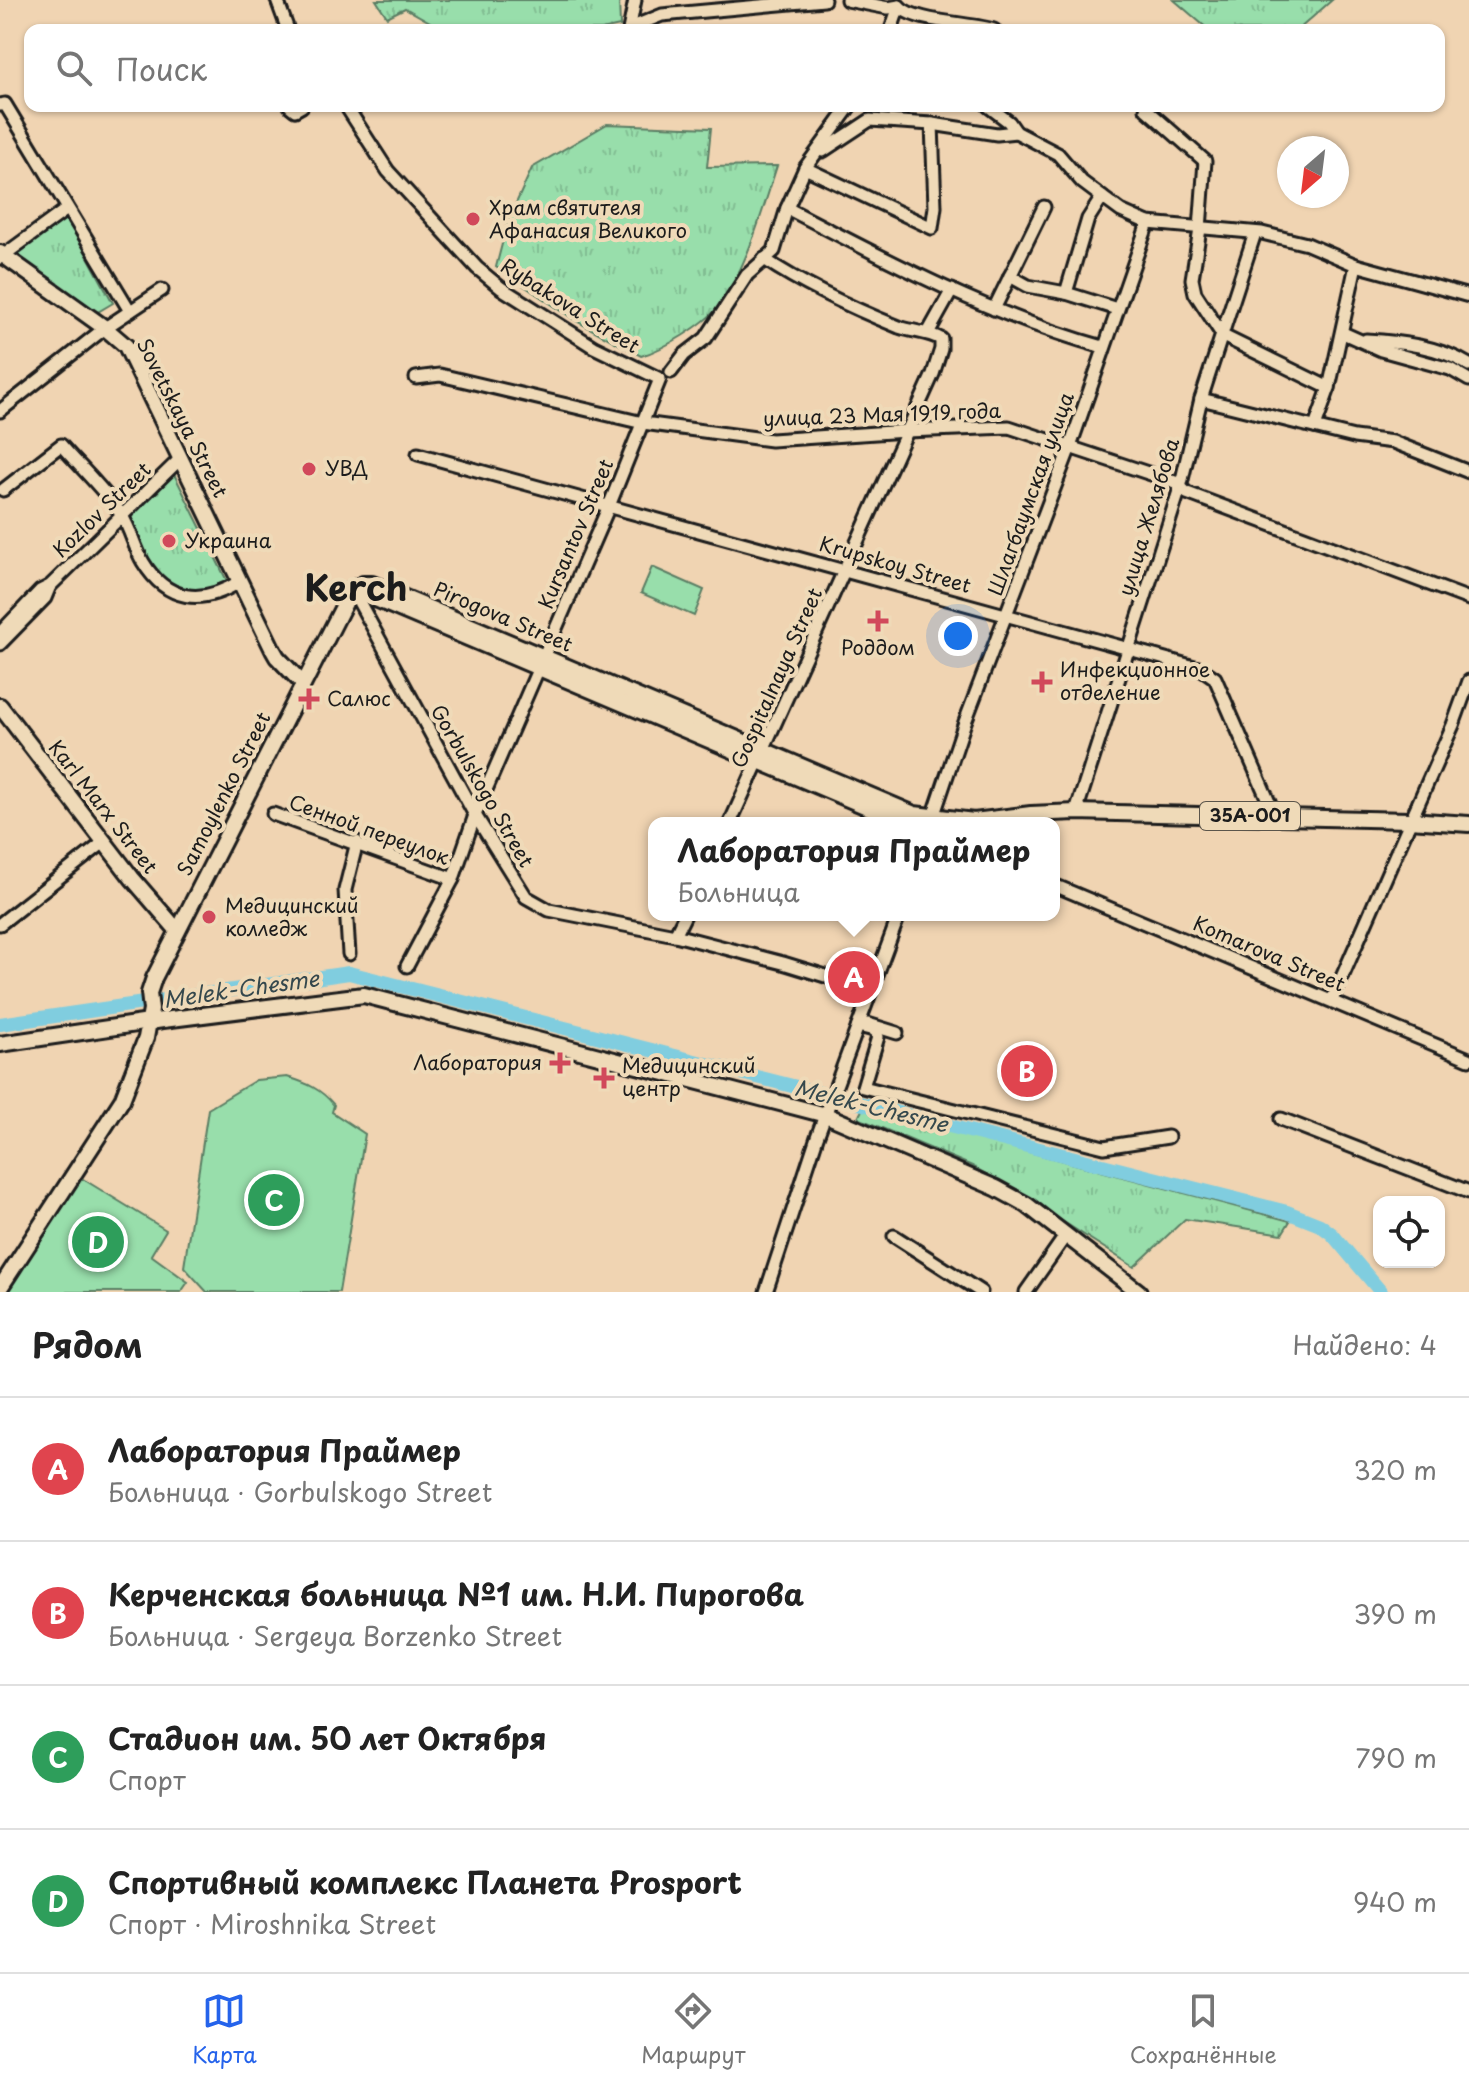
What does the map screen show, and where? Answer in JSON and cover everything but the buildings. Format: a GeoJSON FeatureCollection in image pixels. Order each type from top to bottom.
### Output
{"type":"FeatureCollection","features":[{"type":"Feature","properties":{"kind":"main road","name":"Sovetskaya Street"},"geometry":{"type":"LineString","coordinates":[[1,256],[126,346],[277,657],[303,684]]}},
{"type":"Feature","properties":{"kind":"main road","name":"Pirogova Street"},"geometry":{"type":"LineString","coordinates":[[352,589],[372,584],[892,817]]}},
{"type":"Feature","properties":{"kind":"main road","name":"Samoylenko Street"},"geometry":{"type":"LineString","coordinates":[[0,1288],[124,1095],[142,1052],[150,1016],[149,993],[177,930],[352,589]]}},
{"type":"Feature","properties":{"kind":"main road"},"geometry":{"type":"LineString","coordinates":[[277,657],[294,664],[314,664]]}},
{"type":"Feature","properties":{"kind":"main road"},"geometry":{"type":"LineString","coordinates":[[277,657],[294,701]]}},
{"type":"Feature","properties":{"kind":"main road","name":"Karl Marx Street"},"geometry":{"type":"LineString","coordinates":[[0,706],[104,842],[177,930]]}},
{"type":"Feature","properties":{"kind":"main road","name":"Pirogova Street"},"geometry":{"type":"LineString","coordinates":[[762,757],[923,817]]}},
{"type":"Feature","properties":{"kind":"main road","name":"35А-001"},"geometry":{"type":"LineString","coordinates":[[1044,817],[1276,818],[1469,826]]}},
{"type":"Feature","properties":{"kind":"main road"},"geometry":{"type":"LineString","coordinates":[[0,1044],[150,1016],[364,995],[828,1112],[1027,1205],[1139,1292]]}},
{"type":"Feature","properties":{"kind":"street"},"geometry":{"type":"LineString","coordinates":[[277,0],[286,24]]}},
{"type":"Feature","properties":{"kind":"street"},"geometry":{"type":"LineString","coordinates":[[630,24],[635,0]]}},
{"type":"Feature","properties":{"kind":"street"},"geometry":{"type":"LineString","coordinates":[[641,24],[662,15],[824,0]]}},
{"type":"Feature","properties":{"kind":"street"},"geometry":{"type":"LineString","coordinates":[[847,0],[888,8],[899,6]]}},
{"type":"Feature","properties":{"kind":"street"},"geometry":{"type":"LineString","coordinates":[[893,24],[899,6]]}},
{"type":"Feature","properties":{"kind":"street"},"geometry":{"type":"LineString","coordinates":[[899,6],[905,13],[974,24]]}},
{"type":"Feature","properties":{"kind":"street"},"geometry":{"type":"LineString","coordinates":[[0,105],[5,104],[130,311]]}},
{"type":"Feature","properties":{"kind":"street","name":"Rybakova Street"},"geometry":{"type":"LineString","coordinates":[[350,112],[388,171],[477,268],[501,288],[594,347],[666,376]]}},
{"type":"Feature","properties":{"kind":"street"},"geometry":{"type":"LineString","coordinates":[[666,376],[684,355],[706,338],[737,287],[774,251],[787,208],[805,168],[846,112]]}},
{"type":"Feature","properties":{"kind":"street"},"geometry":{"type":"LineString","coordinates":[[996,112],[1016,132],[1058,154],[1082,182],[1121,211],[1148,223],[1255,233],[1307,244],[1356,265],[1469,296]]}},
{"type":"Feature","properties":{"kind":"street"},"geometry":{"type":"LineString","coordinates":[[1149,112],[1205,161],[1200,229],[1192,279],[1195,293],[1223,336],[1329,388]]}},
{"type":"Feature","properties":{"kind":"street"},"geometry":{"type":"LineString","coordinates":[[817,154],[870,120],[932,124],[997,134],[1016,132]]}},
{"type":"Feature","properties":{"kind":"street"},"geometry":{"type":"LineString","coordinates":[[805,168],[932,228],[935,207],[932,124]]}},
{"type":"Feature","properties":{"kind":"street"},"geometry":{"type":"LineString","coordinates":[[1066,293],[1088,219],[1102,197]]}},
{"type":"Feature","properties":{"kind":"street"},"geometry":{"type":"LineString","coordinates":[[994,309],[1044,207]]}},
{"type":"Feature","properties":{"kind":"street"},"geometry":{"type":"LineString","coordinates":[[787,208],[921,278],[1040,329],[1103,347]]}},
{"type":"Feature","properties":{"kind":"street"},"geometry":{"type":"LineString","coordinates":[[1,256],[67,209]]}},
{"type":"Feature","properties":{"kind":"street","name":"Шлагбаумская улица"},"geometry":{"type":"LineString","coordinates":[[933,817],[965,722],[1070,447],[1148,223]]}},
{"type":"Feature","properties":{"kind":"street","name":"улица Желябова"},"geometry":{"type":"LineString","coordinates":[[1075,815],[1180,488],[1201,399],[1255,233]]}},
{"type":"Feature","properties":{"kind":"street"},"geometry":{"type":"LineString","coordinates":[[764,259],[808,287],[906,330],[928,333],[952,290]]}},
{"type":"Feature","properties":{"kind":"street"},"geometry":{"type":"LineString","coordinates":[[1315,427],[1343,333],[1356,265]]}},
{"type":"Feature","properties":{"kind":"street"},"geometry":{"type":"LineString","coordinates":[[1010,276],[1028,286],[1066,293],[1117,309]]}},
{"type":"Feature","properties":{"kind":"street"},"geometry":{"type":"LineString","coordinates":[[0,411],[105,328],[162,290]]}},
{"type":"Feature","properties":{"kind":"street","name":"Gospitalnaya Street"},"geometry":{"type":"LineString","coordinates":[[733,817],[933,374],[941,339],[928,333]]}},
{"type":"Feature","properties":{"kind":"street"},"geometry":{"type":"LineString","coordinates":[[1343,333],[1381,350],[1450,369],[1469,380]]}},
{"type":"Feature","properties":{"kind":"street"},"geometry":{"type":"LineString","coordinates":[[1357,339],[1435,349],[1469,365]]}},
{"type":"Feature","properties":{"kind":"street","name":"улица 23 Мая 1919 года"},"geometry":{"type":"LineString","coordinates":[[416,378],[440,375],[643,423],[771,440],[1009,427],[1175,482],[1187,493],[1469,599]]}},
{"type":"Feature","properties":{"kind":"street","name":"Kursantov Street"},"geometry":{"type":"LineString","coordinates":[[407,966],[453,879],[475,815],[666,376]]}},
{"type":"Feature","properties":{"kind":"street"},"geometry":{"type":"LineString","coordinates":[[1201,399],[1354,437],[1393,442],[1469,472]]}},
{"type":"Feature","properties":{"kind":"street"},"geometry":{"type":"LineString","coordinates":[[3,490],[61,445],[122,516],[152,575],[170,590],[188,597],[206,597],[239,582]]}},
{"type":"Feature","properties":{"kind":"street","name":"Krupskoy Street"},"geometry":{"type":"LineString","coordinates":[[418,454],[845,568],[1005,616],[1202,669],[1215,678],[1276,818]]}},
{"type":"Feature","properties":{"kind":"street","name":"Kozlov Street"},"geometry":{"type":"LineString","coordinates":[[0,633],[40,591],[50,586],[179,460]]}},
{"type":"Feature","properties":{"kind":"street","name":"Kozlov Street"},"geometry":{"type":"LineString","coordinates":[[0,644],[45,598],[50,586]]}},
{"type":"Feature","properties":{"kind":"street","name":"Gorbulskogo Street"},"geometry":{"type":"LineString","coordinates":[[352,589],[475,815],[526,897],[549,910],[675,935],[871,990]]}},
{"type":"Feature","properties":{"kind":"street"},"geometry":{"type":"LineString","coordinates":[[1332,1000],[1453,725],[1469,681]]}},
{"type":"Feature","properties":{"kind":"street","name":"Сенной переулок"},"geometry":{"type":"LineString","coordinates":[[273,814],[453,879]]}},
{"type":"Feature","properties":{"kind":"street"},"geometry":{"type":"LineString","coordinates":[[0,924],[104,842]]}},
{"type":"Feature","properties":{"kind":"street"},"geometry":{"type":"LineString","coordinates":[[349,954],[345,890],[357,842]]}},
{"type":"Feature","properties":{"kind":"street","name":"Komarova Street"},"geometry":{"type":"LineString","coordinates":[[1060,887],[1469,1059]]}},
{"type":"Feature","properties":{"kind":"street"},"geometry":{"type":"LineString","coordinates":[[675,935],[682,921]]}},
{"type":"Feature","properties":{"kind":"street"},"geometry":{"type":"LineString","coordinates":[[766,1292],[897,921]]}},
{"type":"Feature","properties":{"kind":"street"},"geometry":{"type":"LineString","coordinates":[[859,1024],[897,1033]]}},
{"type":"Feature","properties":{"kind":"street"},"geometry":{"type":"LineString","coordinates":[[875,1028],[878,1037],[863,1087],[1104,1147],[1120,1147],[1168,1137]]}},
{"type":"Feature","properties":{"kind":"street"},"geometry":{"type":"LineString","coordinates":[[1281,1119],[1469,1192]]}},
{"type":"Feature","properties":{"kind":"street"},"geometry":{"type":"LineString","coordinates":[[1026,1292],[1066,1235]]}},
{"type":"Feature","properties":{"kind":"street"},"geometry":{"type":"LineString","coordinates":[[894,1236],[981,1292]]}},
{"type":"Feature","properties":{"kind":"green space"},"geometry":{"type":"Polygon","coordinates":[[[376,0],[619,0],[620,24],[433,24],[405,8],[387,17],[376,0]]]}},
{"type":"Feature","properties":{"kind":"green space"},"geometry":{"type":"Polygon","coordinates":[[[1174,0],[1332,0],[1305,24],[1202,24],[1174,0]]]}},
{"type":"Feature","properties":{"kind":"green space"},"geometry":{"type":"Polygon","coordinates":[[[607,124],[711,128],[707,167],[777,166],[745,258],[718,307],[682,336],[641,356],[578,322],[496,267],[508,221],[532,168],[607,124]]]}},
{"type":"Feature","properties":{"kind":"green space"},"geometry":{"type":"Polygon","coordinates":[[[67,218],[113,303],[96,313],[14,254],[67,218]]]}},
{"type":"Feature","properties":{"kind":"green space"},"geometry":{"type":"Polygon","coordinates":[[[173,472],[227,581],[209,590],[182,589],[157,573],[128,515],[173,472]]]}},
{"type":"Feature","properties":{"kind":"green space"},"geometry":{"type":"Polygon","coordinates":[[[652,567],[704,590],[694,616],[641,593],[652,567]]]}},
{"type":"Feature","properties":{"kind":"green space"},"geometry":{"type":"Polygon","coordinates":[[[287,1077],[319,1091],[334,1105],[332,1112],[365,1134],[339,1292],[207,1292],[184,1267],[208,1109],[256,1080],[287,1077]]]}},
{"type":"Feature","properties":{"kind":"green space"},"geometry":{"type":"Polygon","coordinates":[[[863,1108],[1290,1221],[1282,1234],[1185,1219],[1134,1267],[972,1166],[858,1118],[863,1108]]]}},
{"type":"Feature","properties":{"kind":"green space"},"geometry":{"type":"Polygon","coordinates":[[[78,1176],[166,1230],[151,1255],[188,1282],[181,1292],[8,1290],[78,1176]]]}},
{"type":"Feature","properties":{"kind":"waterway","name":"Melek-Chesme"},"geometry":{"type":"LineString","coordinates":[[0,1024],[349,973],[1287,1212],[1320,1225],[1332,1234],[1381,1292]]}},
{"type":"Feature","properties":{"kind":"place","name":"Храм святителя Афанасия Великого"},"geometry":{"type":"Point","coordinates":[473,219]}},
{"type":"Feature","properties":{"kind":"place","name":"УВД"},"geometry":{"type":"Point","coordinates":[309,469]}},
{"type":"Feature","properties":{"kind":"place","name":"Украина"},"geometry":{"type":"Point","coordinates":[169,541]}},
{"type":"Feature","properties":{"kind":"place","name":"Роддом"},"geometry":{"type":"Point","coordinates":[878,621]}},
{"type":"Feature","properties":{"kind":"place","name":"Инфекционное отделение"},"geometry":{"type":"Point","coordinates":[1042,682]}},
{"type":"Feature","properties":{"kind":"place","name":"Салюс"},"geometry":{"type":"Point","coordinates":[309,699]}},
{"type":"Feature","properties":{"kind":"place","name":"Медицинский колледж"},"geometry":{"type":"Point","coordinates":[209,917]}},
{"type":"Feature","properties":{"kind":"place","name":"Лаборатория Праймер"},"geometry":{"type":"Point","coordinates":[854,977]}},
{"type":"Feature","properties":{"kind":"place","name":"Лаборатория"},"geometry":{"type":"Point","coordinates":[560,1063]}},
{"type":"Feature","properties":{"kind":"place","name":"Керченская больница №1 им. Н.И. Пирогова"},"geometry":{"type":"Point","coordinates":[1027,1071]}},
{"type":"Feature","properties":{"kind":"place","name":"Медицинский центр"},"geometry":{"type":"Point","coordinates":[604,1078]}},
{"type":"Feature","properties":{"kind":"place","name":"Стадион им. 50 лет Октября"},"geometry":{"type":"Point","coordinates":[274,1200]}},
{"type":"Feature","properties":{"kind":"place","name":"Спортивный комплекс Планета Prosport"},"geometry":{"type":"Point","coordinates":[98,1242]}},
{"type":"Feature","properties":{"kind":"district","name":"Kerch"},"geometry":{"type":"Point","coordinates":[356,588]}}]}
